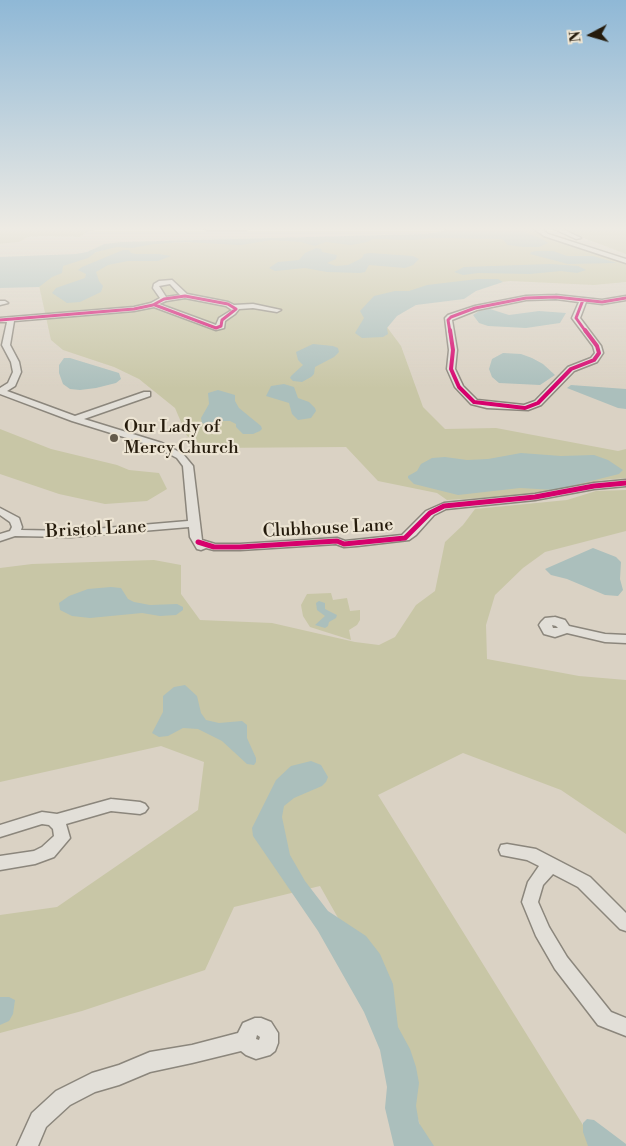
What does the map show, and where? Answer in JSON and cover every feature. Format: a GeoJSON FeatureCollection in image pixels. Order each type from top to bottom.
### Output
{"type":"FeatureCollection","features":[{"type":"Feature","properties":{"kind":"street"},"geometry":{"type":"LineString","coordinates":[[164,299],[156,285],[165,282],[172,282],[185,296]]}},
{"type":"Feature","properties":{"kind":"street"},"geometry":{"type":"LineString","coordinates":[[0,320],[120,310],[155,305],[164,299],[185,296],[235,307],[249,305],[278,310]]}},
{"type":"Feature","properties":{"kind":"street"},"geometry":{"type":"LineString","coordinates":[[583,300],[576,318],[597,346],[599,350],[597,357],[592,362],[571,369],[540,402],[526,408],[506,408],[474,402],[459,387],[451,369],[453,350],[448,320],[459,313],[526,298],[550,297],[608,301],[626,298]]}},
{"type":"Feature","properties":{"kind":"street"},"geometry":{"type":"LineString","coordinates":[[155,305],[216,328],[222,325],[222,320],[235,311],[235,307]]}},
{"type":"Feature","properties":{"kind":"street"},"geometry":{"type":"LineString","coordinates":[[0,391],[12,384],[17,372],[15,362],[6,345],[11,319]]}},
{"type":"Feature","properties":{"kind":"street","name":"Clubhouse Lane"},"geometry":{"type":"LineString","coordinates":[[0,391],[75,419],[159,445],[180,456],[188,466],[190,474],[194,538],[206,552],[220,554],[338,548],[344,544],[405,538],[418,528],[430,513],[449,505],[535,497],[594,486],[626,483]]}},
{"type":"Feature","properties":{"kind":"street"},"geometry":{"type":"LineString","coordinates":[[75,419],[147,394]]}},
{"type":"Feature","properties":{"kind":"street"},"geometry":{"type":"LineString","coordinates":[[0,511],[15,520],[16,527],[14,532]]}},
{"type":"Feature","properties":{"kind":"street","name":"Bristol Lane"},"geometry":{"type":"LineString","coordinates":[[0,538],[14,532],[71,534],[193,524]]}},
{"type":"Feature","properties":{"kind":"street"},"geometry":{"type":"LineString","coordinates":[[564,629],[605,638],[626,639]]}},
{"type":"Feature","properties":{"kind":"street"},"geometry":{"type":"LineString","coordinates":[[0,831],[42,818],[55,821],[110,805],[140,808]]}},
{"type":"Feature","properties":{"kind":"street"},"geometry":{"type":"LineString","coordinates":[[0,863],[35,857],[48,852],[62,838],[60,827],[55,821]]}},
{"type":"Feature","properties":{"kind":"street"},"geometry":{"type":"LineString","coordinates":[[507,850],[523,852],[584,882],[626,924]]}},
{"type":"Feature","properties":{"kind":"street"},"geometry":{"type":"LineString","coordinates":[[547,863],[546,870],[536,882],[530,902],[542,931],[561,963],[605,1019],[626,1027]]}},
{"type":"Feature","properties":{"kind":"street"},"geometry":{"type":"LineString","coordinates":[[28,1146],[39,1120],[63,1098],[92,1083],[150,1062],[192,1054],[246,1040]]}},
{"type":"Feature","properties":{"kind":"shaded area"},"geometry":{"type":"Polygon","coordinates":[[[0,281],[46,281],[39,287],[0,288],[0,281]]]}},
{"type":"Feature","properties":{"kind":"shaded area"},"geometry":{"type":"Polygon","coordinates":[[[38,281],[506,281],[422,291],[384,323],[401,346],[423,407],[445,429],[496,428],[618,451],[626,449],[626,478],[602,480],[528,495],[447,500],[437,493],[378,481],[346,447],[207,448],[187,436],[175,408],[139,379],[114,367],[63,350],[51,340],[38,281]]]}},
{"type":"Feature","properties":{"kind":"shaded area"},"geometry":{"type":"Polygon","coordinates":[[[75,281],[99,281],[103,286],[101,292],[80,302],[67,303],[52,293],[56,288],[75,281]]]}},
{"type":"Feature","properties":{"kind":"shaded area"},"geometry":{"type":"Polygon","coordinates":[[[457,281],[503,282],[476,291],[464,299],[416,305],[397,316],[387,328],[388,334],[383,337],[362,338],[355,333],[364,318],[360,311],[374,296],[395,291],[409,291],[427,285],[457,281]]]}},
{"type":"Feature","properties":{"kind":"shaded area"},"geometry":{"type":"Polygon","coordinates":[[[520,281],[626,281],[594,285],[520,281]]]}},
{"type":"Feature","properties":{"kind":"shaded area"},"geometry":{"type":"Polygon","coordinates":[[[490,309],[509,315],[539,311],[566,313],[560,323],[526,328],[488,326],[479,323],[473,315],[479,311],[490,309]]]}},
{"type":"Feature","properties":{"kind":"shaded area"},"geometry":{"type":"Polygon","coordinates":[[[313,344],[333,346],[338,348],[339,352],[334,357],[315,367],[314,374],[311,377],[302,382],[293,381],[290,378],[291,376],[303,365],[298,360],[296,352],[313,344]]]}},
{"type":"Feature","properties":{"kind":"shaded area"},"geometry":{"type":"Polygon","coordinates":[[[503,353],[521,354],[532,358],[543,364],[555,375],[540,385],[499,383],[492,377],[489,369],[492,359],[503,353]]]}},
{"type":"Feature","properties":{"kind":"shaded area"},"geometry":{"type":"Polygon","coordinates":[[[64,358],[70,358],[119,373],[121,379],[116,383],[96,388],[70,389],[63,384],[59,373],[59,365],[64,358]]]}},
{"type":"Feature","properties":{"kind":"shaded area"},"geometry":{"type":"Polygon","coordinates":[[[284,384],[294,387],[298,398],[309,402],[315,408],[316,411],[311,418],[298,420],[292,414],[289,403],[266,396],[271,386],[284,384]]]}},
{"type":"Feature","properties":{"kind":"shaded area"},"geometry":{"type":"Polygon","coordinates":[[[571,385],[626,389],[626,409],[618,408],[567,388],[571,385]]]}},
{"type":"Feature","properties":{"kind":"shaded area"},"geometry":{"type":"Polygon","coordinates":[[[218,390],[235,395],[235,401],[239,408],[261,426],[262,429],[253,434],[243,434],[236,427],[236,424],[230,421],[219,421],[207,425],[202,423],[201,418],[209,404],[208,393],[218,390]]]}},
{"type":"Feature","properties":{"kind":"shaded area"},"geometry":{"type":"Polygon","coordinates":[[[0,429],[51,449],[117,465],[129,470],[159,473],[167,489],[147,501],[105,504],[59,494],[0,474],[0,429]]]}},
{"type":"Feature","properties":{"kind":"shaded area"},"geometry":{"type":"Polygon","coordinates":[[[521,453],[561,456],[594,455],[608,460],[623,470],[619,474],[555,490],[520,488],[458,495],[414,484],[408,478],[408,476],[417,471],[421,464],[432,458],[488,459],[521,453]]]}},
{"type":"Feature","properties":{"kind":"shaded area"},"geometry":{"type":"Polygon","coordinates":[[[626,490],[626,531],[545,552],[523,568],[495,595],[486,625],[487,659],[579,676],[626,680],[626,834],[561,790],[463,753],[378,795],[596,1146],[426,1146],[381,994],[320,886],[234,907],[205,970],[82,1011],[0,1033],[0,915],[57,907],[198,810],[204,762],[161,746],[0,782],[0,568],[32,564],[154,560],[181,565],[181,594],[200,620],[272,623],[355,642],[379,645],[395,637],[416,605],[435,591],[445,542],[463,525],[475,509],[567,500],[596,491],[626,490]]]}},
{"type":"Feature","properties":{"kind":"shaded area"},"geometry":{"type":"Polygon","coordinates":[[[593,548],[616,557],[621,562],[620,579],[623,590],[618,596],[605,595],[567,579],[551,575],[545,569],[593,548]]]}},
{"type":"Feature","properties":{"kind":"shaded area"},"geometry":{"type":"Polygon","coordinates":[[[121,588],[128,599],[134,602],[150,605],[177,604],[183,607],[183,610],[176,615],[160,616],[142,613],[90,618],[72,616],[60,610],[59,603],[69,596],[88,589],[121,588]]]}},
{"type":"Feature","properties":{"kind":"shaded area"},"geometry":{"type":"Polygon","coordinates":[[[331,593],[333,600],[347,598],[350,611],[360,610],[360,620],[357,625],[349,630],[351,640],[310,627],[303,616],[301,605],[307,594],[331,593]]]}},
{"type":"Feature","properties":{"kind":"shaded area"},"geometry":{"type":"Polygon","coordinates":[[[319,601],[325,603],[325,609],[337,615],[325,628],[315,625],[325,616],[317,610],[316,603],[319,601]]]}},
{"type":"Feature","properties":{"kind":"shaded area"},"geometry":{"type":"Polygon","coordinates":[[[185,685],[197,696],[201,713],[206,720],[219,723],[242,721],[247,725],[247,738],[256,758],[254,765],[247,764],[222,741],[198,729],[183,728],[168,736],[159,737],[152,733],[163,712],[163,696],[174,687],[185,685]]]}},
{"type":"Feature","properties":{"kind":"shaded area"},"geometry":{"type":"Polygon","coordinates":[[[311,761],[321,765],[328,777],[322,786],[294,798],[284,806],[282,817],[290,855],[305,881],[328,911],[366,936],[380,954],[393,984],[398,1027],[410,1049],[416,1067],[419,1083],[416,1106],[419,1123],[434,1146],[394,1146],[385,1108],[387,1087],[380,1050],[364,1012],[318,931],[253,836],[252,828],[276,780],[291,766],[311,761]]]}},
{"type":"Feature","properties":{"kind":"shaded area"},"geometry":{"type":"Polygon","coordinates":[[[0,997],[9,997],[15,1000],[13,1014],[9,1021],[0,1025],[0,997]]]}},
{"type":"Feature","properties":{"kind":"shaded area"},"geometry":{"type":"Polygon","coordinates":[[[587,1119],[594,1120],[626,1144],[626,1146],[588,1146],[583,1132],[583,1123],[587,1119]]]}},
{"type":"Feature","properties":{"kind":"cycle path"},"geometry":{"type":"LineString","coordinates":[[0,320],[134,309],[153,305],[164,299],[185,296],[228,304],[236,309],[222,320],[221,326],[216,328],[155,305]]}},
{"type":"Feature","properties":{"kind":"cycle path"},"geometry":{"type":"LineString","coordinates":[[583,300],[576,318],[597,346],[599,353],[594,360],[571,369],[538,403],[525,408],[487,405],[474,402],[459,387],[451,369],[453,350],[448,320],[451,317],[475,308],[526,298],[556,297],[602,302],[626,298]]}},
{"type":"Feature","properties":{"kind":"cycle path"},"geometry":{"type":"LineString","coordinates":[[198,542],[214,547],[240,547],[337,541],[344,544],[405,538],[430,513],[444,506],[535,497],[594,486],[626,483]]}},
{"type":"Feature","properties":{"kind":"place","name":"Our Lady of Mercy Church"},"geometry":{"type":"Point","coordinates":[114,438]}}]}
